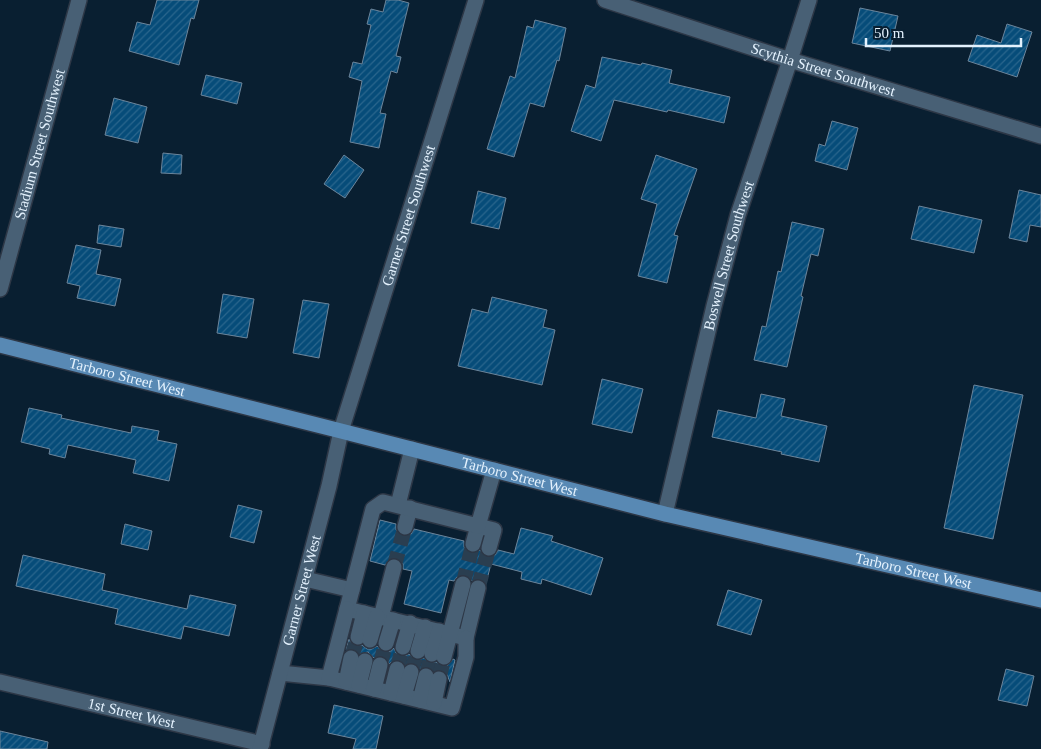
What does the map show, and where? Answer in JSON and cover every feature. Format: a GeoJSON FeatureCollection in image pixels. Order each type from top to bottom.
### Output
{"type":"FeatureCollection","features":[{"type":"Feature","properties":{"kind":"main road","name":"Tarboro Street West"},"geometry":{"type":"LineString","coordinates":[[0,345],[665,514],[1041,600]]}},
{"type":"Feature","properties":{"kind":"street","name":"Stadium Street Southwest"},"geometry":{"type":"LineString","coordinates":[[0,289],[79,0]]}},
{"type":"Feature","properties":{"kind":"street","name":"Garner Street Southwest"},"geometry":{"type":"LineString","coordinates":[[342,431],[476,0]]}},
{"type":"Feature","properties":{"kind":"street","name":"Scythia Street Southwest"},"geometry":{"type":"LineString","coordinates":[[605,0],[790,60],[1041,136]]}},
{"type":"Feature","properties":{"kind":"street","name":"Boswell Street Southwest"},"geometry":{"type":"LineString","coordinates":[[665,514],[714,306],[738,215],[809,0]]}},
{"type":"Feature","properties":{"kind":"street","name":"Garner Street West"},"geometry":{"type":"LineString","coordinates":[[261,747],[342,431]]}},
{"type":"Feature","properties":{"kind":"street"},"geometry":{"type":"LineString","coordinates":[[405,527],[404,507],[412,449]]}},
{"type":"Feature","properties":{"kind":"street"},"geometry":{"type":"LineString","coordinates":[[473,544],[494,470]]}},
{"type":"Feature","properties":{"kind":"street"},"geometry":{"type":"LineString","coordinates":[[329,678],[373,509],[382,502],[494,530],[489,548]]}},
{"type":"Feature","properties":{"kind":"street"},"geometry":{"type":"LineString","coordinates":[[364,638],[379,616],[394,567]]}},
{"type":"Feature","properties":{"kind":"street"},"geometry":{"type":"LineString","coordinates":[[305,579],[352,590]]}},
{"type":"Feature","properties":{"kind":"street"},"geometry":{"type":"LineString","coordinates":[[403,648],[431,629],[463,584]]}},
{"type":"Feature","properties":{"kind":"street"},"geometry":{"type":"LineString","coordinates":[[280,673],[329,678],[452,708],[466,657],[466,638],[478,588]]}},
{"type":"Feature","properties":{"kind":"street"},"geometry":{"type":"LineString","coordinates":[[348,609],[466,638]]}},
{"type":"Feature","properties":{"kind":"street"},"geometry":{"type":"LineString","coordinates":[[379,616],[386,643]]}},
{"type":"Feature","properties":{"kind":"street"},"geometry":{"type":"LineString","coordinates":[[431,629],[432,654],[431,629]]}},
{"type":"Feature","properties":{"kind":"street"},"geometry":{"type":"LineString","coordinates":[[352,683],[358,660]]}},
{"type":"Feature","properties":{"kind":"street"},"geometry":{"type":"LineString","coordinates":[[374,689],[380,665]]}},
{"type":"Feature","properties":{"kind":"street"},"geometry":{"type":"LineString","coordinates":[[398,694],[404,671]]}},
{"type":"Feature","properties":{"kind":"street"},"geometry":{"type":"LineString","coordinates":[[427,702],[433,678]]}},
{"type":"Feature","properties":{"kind":"street","name":"1st Street West"},"geometry":{"type":"LineString","coordinates":[[0,682],[261,747]]}},
{"type":"Feature","properties":{"kind":"building"},"geometry":{"type":"Polygon","coordinates":[[[157,0],[199,0],[194,19],[191,18],[179,65],[129,51],[137,22],[150,25],[157,0]]]}},
{"type":"Feature","properties":{"kind":"building"},"geometry":{"type":"Polygon","coordinates":[[[386,0],[398,0],[409,3],[396,56],[401,57],[397,73],[391,71],[380,113],[386,114],[379,148],[350,142],[362,81],[349,77],[353,62],[362,64],[371,25],[367,24],[371,9],[383,12],[386,0]]]}},
{"type":"Feature","properties":{"kind":"building"},"geometry":{"type":"Polygon","coordinates":[[[860,8],[898,16],[890,51],[852,43],[860,8]]]}},
{"type":"Feature","properties":{"kind":"building"},"geometry":{"type":"Polygon","coordinates":[[[535,20],[566,28],[559,61],[557,60],[544,107],[530,103],[514,157],[487,149],[510,76],[515,78],[527,26],[533,28],[535,20]]]}},
{"type":"Feature","properties":{"kind":"building"},"geometry":{"type":"Polygon","coordinates":[[[1007,24],[1032,32],[1017,77],[968,61],[977,35],[1001,43],[1007,24]]]}},
{"type":"Feature","properties":{"kind":"building"},"geometry":{"type":"Polygon","coordinates":[[[602,57],[672,70],[669,83],[730,97],[724,123],[614,100],[601,141],[571,131],[586,85],[595,88],[602,57]]]}},
{"type":"Feature","properties":{"kind":"building"},"geometry":{"type":"Polygon","coordinates":[[[206,75],[242,83],[237,104],[201,95],[206,75]]]}},
{"type":"Feature","properties":{"kind":"building"},"geometry":{"type":"Polygon","coordinates":[[[114,98],[147,107],[138,143],[105,135],[114,98]]]}},
{"type":"Feature","properties":{"kind":"building"},"geometry":{"type":"Polygon","coordinates":[[[832,121],[858,128],[847,170],[815,161],[819,144],[825,146],[832,121]]]}},
{"type":"Feature","properties":{"kind":"building"},"geometry":{"type":"Polygon","coordinates":[[[163,153],[182,155],[181,174],[161,173],[163,153]]]}},
{"type":"Feature","properties":{"kind":"building"},"geometry":{"type":"Polygon","coordinates":[[[344,155],[364,170],[345,198],[324,184],[344,155]]]}},
{"type":"Feature","properties":{"kind":"building"},"geometry":{"type":"Polygon","coordinates":[[[656,155],[697,169],[674,235],[678,236],[667,283],[638,276],[657,204],[641,199],[656,155]]]}},
{"type":"Feature","properties":{"kind":"building"},"geometry":{"type":"Polygon","coordinates":[[[1019,190],[1041,195],[1041,227],[1030,225],[1027,242],[1009,238],[1019,190]]]}},
{"type":"Feature","properties":{"kind":"building"},"geometry":{"type":"Polygon","coordinates":[[[478,191],[506,198],[499,229],[471,223],[478,191]]]}},
{"type":"Feature","properties":{"kind":"building"},"geometry":{"type":"Polygon","coordinates":[[[919,206],[982,220],[974,253],[911,239],[919,206]]]}},
{"type":"Feature","properties":{"kind":"building"},"geometry":{"type":"Polygon","coordinates":[[[792,222],[824,229],[818,256],[811,254],[787,367],[754,360],[762,326],[766,327],[778,271],[781,272],[792,222]]]}},
{"type":"Feature","properties":{"kind":"building"},"geometry":{"type":"Polygon","coordinates":[[[99,225],[124,229],[121,247],[97,243],[99,225]]]}},
{"type":"Feature","properties":{"kind":"building"},"geometry":{"type":"Polygon","coordinates":[[[76,245],[101,250],[96,274],[121,279],[115,306],[77,298],[80,286],[67,283],[76,245]]]}},
{"type":"Feature","properties":{"kind":"building"},"geometry":{"type":"Polygon","coordinates":[[[223,294],[254,299],[247,338],[217,333],[223,294]]]}},
{"type":"Feature","properties":{"kind":"building"},"geometry":{"type":"Polygon","coordinates":[[[492,297],[547,310],[543,327],[555,330],[542,385],[458,366],[472,309],[488,313],[492,297]]]}},
{"type":"Feature","properties":{"kind":"building"},"geometry":{"type":"Polygon","coordinates":[[[303,300],[329,304],[319,358],[293,353],[303,300]]]}},
{"type":"Feature","properties":{"kind":"building"},"geometry":{"type":"Polygon","coordinates":[[[602,379],[643,389],[632,433],[592,424],[602,379]]]}},
{"type":"Feature","properties":{"kind":"building"},"geometry":{"type":"Polygon","coordinates":[[[974,385],[1023,395],[993,539],[944,528],[974,385]]]}},
{"type":"Feature","properties":{"kind":"building"},"geometry":{"type":"Polygon","coordinates":[[[761,394],[785,399],[781,416],[827,426],[819,462],[712,437],[718,410],[756,418],[761,394]]]}},
{"type":"Feature","properties":{"kind":"building"},"geometry":{"type":"Polygon","coordinates":[[[29,408],[62,415],[61,418],[131,433],[132,426],[159,431],[157,440],[177,444],[169,481],[133,473],[136,460],[68,445],[65,458],[49,454],[50,449],[21,442],[29,408]]]}},
{"type":"Feature","properties":{"kind":"building"},"geometry":{"type":"Polygon","coordinates":[[[238,505],[262,511],[254,543],[230,537],[238,505]]]}},
{"type":"Feature","properties":{"kind":"building"},"geometry":{"type":"Polygon","coordinates":[[[380,520],[396,524],[396,530],[402,536],[411,534],[414,529],[464,541],[464,547],[467,551],[475,553],[480,550],[487,557],[495,555],[498,550],[514,554],[521,528],[553,536],[551,541],[603,558],[591,595],[542,579],[541,584],[521,579],[522,572],[491,564],[486,583],[480,579],[472,581],[465,575],[457,577],[454,581],[449,580],[441,613],[404,604],[412,571],[403,569],[403,564],[400,560],[391,558],[385,565],[370,561],[380,520]]]}},
{"type":"Feature","properties":{"kind":"building"},"geometry":{"type":"Polygon","coordinates":[[[125,524],[152,531],[148,550],[121,544],[125,524]]]}},
{"type":"Feature","properties":{"kind":"building"},"geometry":{"type":"Polygon","coordinates":[[[23,555],[105,574],[102,590],[187,609],[190,595],[236,605],[229,636],[184,626],[181,639],[115,624],[118,609],[16,586],[23,555]]]}},
{"type":"Feature","properties":{"kind":"building"},"geometry":{"type":"Polygon","coordinates":[[[728,590],[762,600],[751,635],[717,625],[728,590]]]}},
{"type":"Feature","properties":{"kind":"building"},"geometry":{"type":"Polygon","coordinates":[[[349,639],[355,646],[362,645],[367,649],[372,649],[377,646],[384,652],[389,652],[394,648],[400,656],[409,654],[415,660],[424,658],[429,663],[436,662],[442,666],[447,666],[453,659],[455,660],[450,682],[446,672],[441,670],[434,671],[428,667],[420,669],[414,663],[405,665],[399,660],[394,660],[389,664],[383,656],[374,658],[368,652],[359,654],[353,649],[346,650],[349,639]]]}},
{"type":"Feature","properties":{"kind":"building"},"geometry":{"type":"Polygon","coordinates":[[[1006,669],[1034,676],[1027,706],[998,700],[1006,669]]]}},
{"type":"Feature","properties":{"kind":"building"},"geometry":{"type":"Polygon","coordinates":[[[334,705],[383,716],[376,749],[353,749],[356,739],[328,733],[334,705]]]}},
{"type":"Feature","properties":{"kind":"building"},"geometry":{"type":"Polygon","coordinates":[[[0,731],[48,742],[47,749],[0,749],[0,731]]]}},
{"type":"Feature","properties":{"kind":"tunnel"},"geometry":{"type":"LineString","coordinates":[[394,567],[405,527]]}},
{"type":"Feature","properties":{"kind":"tunnel"},"geometry":{"type":"LineString","coordinates":[[463,584],[473,544]]}},
{"type":"Feature","properties":{"kind":"tunnel"},"geometry":{"type":"LineString","coordinates":[[478,588],[489,548]]}},
{"type":"Feature","properties":{"kind":"tunnel"},"geometry":{"type":"LineString","coordinates":[[351,658],[358,637]]}},
{"type":"Feature","properties":{"kind":"tunnel"},"geometry":{"type":"LineString","coordinates":[[380,665],[386,643]]}},
{"type":"Feature","properties":{"kind":"tunnel"},"geometry":{"type":"LineString","coordinates":[[397,669],[403,647]]}},
{"type":"Feature","properties":{"kind":"tunnel"},"geometry":{"type":"LineString","coordinates":[[411,672],[418,651]]}},
{"type":"Feature","properties":{"kind":"tunnel"},"geometry":{"type":"LineString","coordinates":[[426,676],[432,654]]}},
{"type":"Feature","properties":{"kind":"tunnel"},"geometry":{"type":"LineString","coordinates":[[439,679],[444,657]]}}]}
